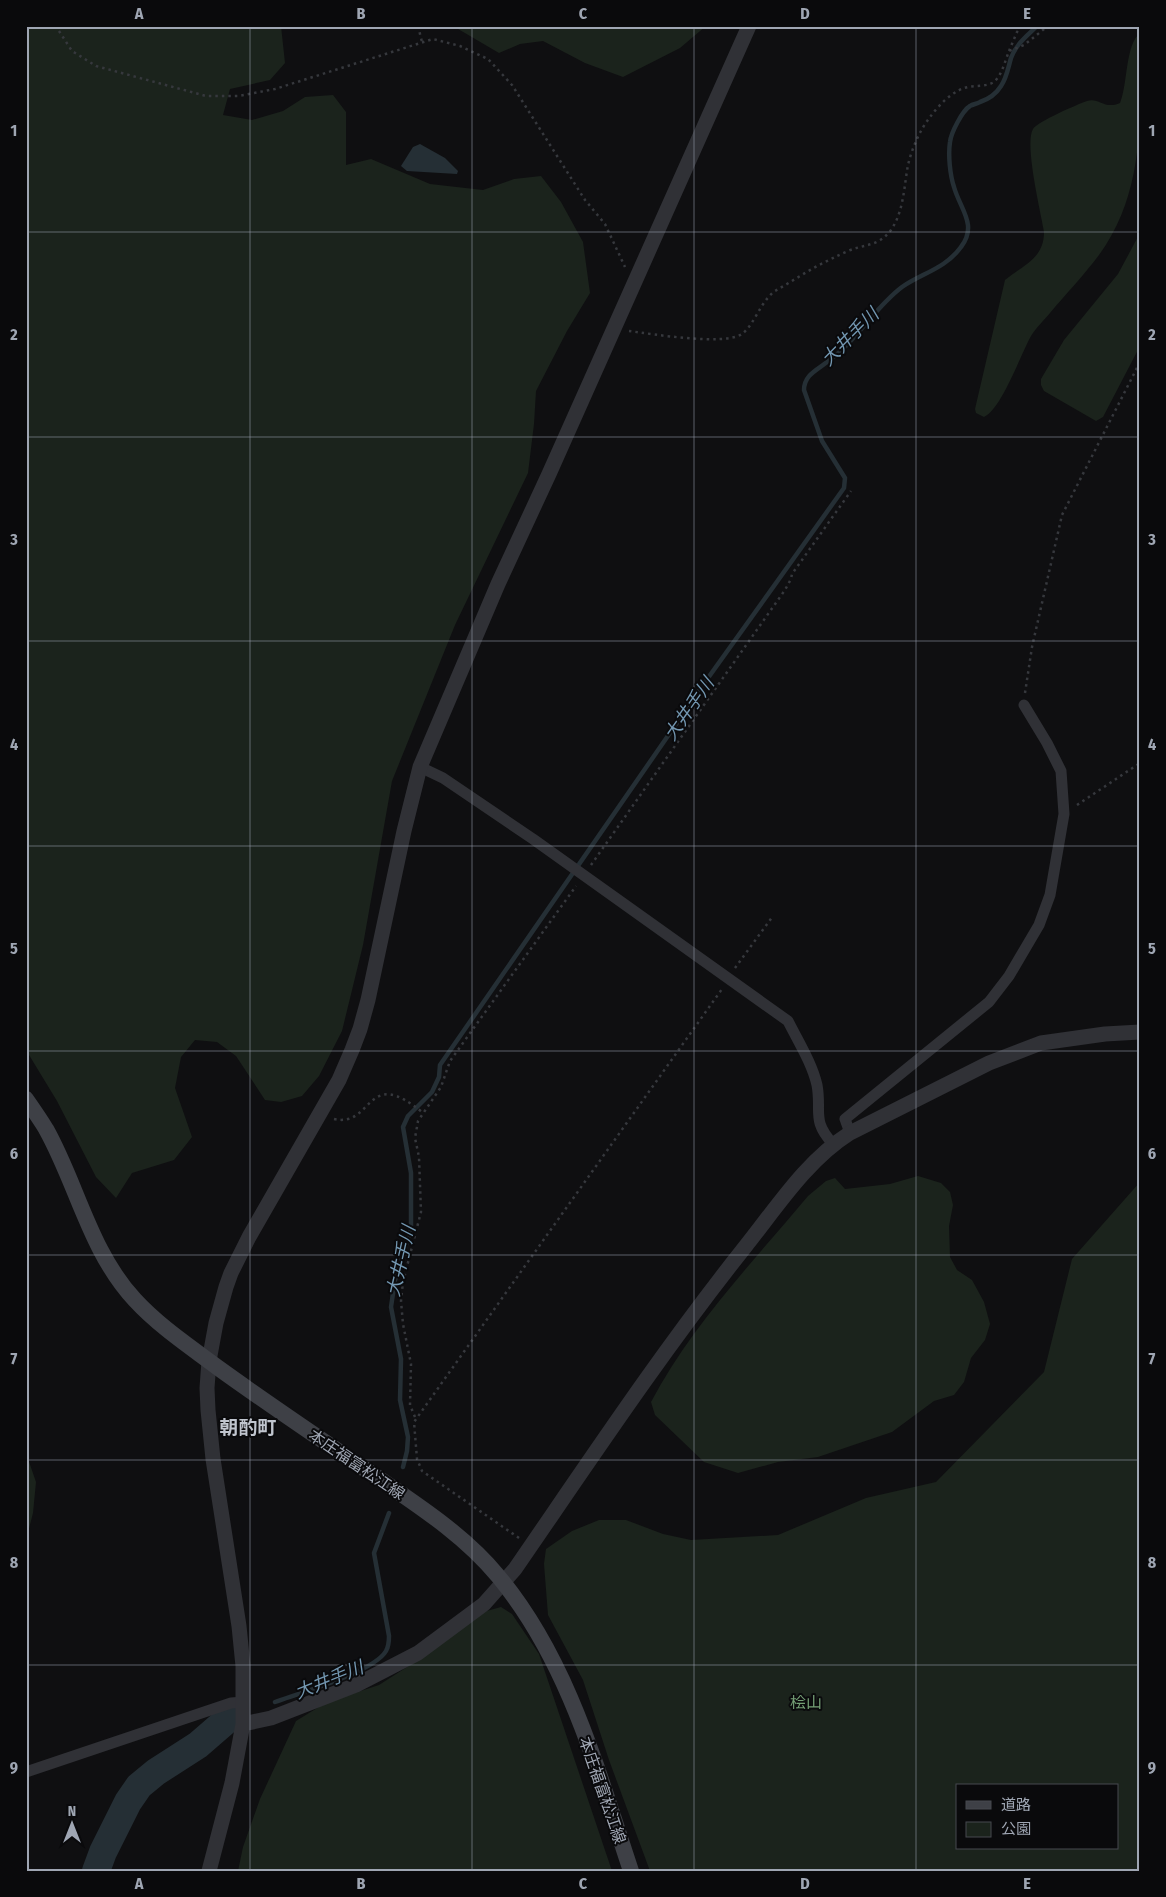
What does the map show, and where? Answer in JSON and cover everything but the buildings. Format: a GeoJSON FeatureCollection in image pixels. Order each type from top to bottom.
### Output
{"type":"FeatureCollection","features":[{"type":"Feature","properties":{"kind":"main road","name":"本庄福富松江線"},"geometry":{"type":"LineString","coordinates":[[26,1099],[46,1130],[111,1269],[134,1299],[166,1329],[261,1399],[431,1513],[497,1574],[553,1659],[567,1690],[602,1784],[631,1871]]}},
{"type":"Feature","properties":{"kind":"street"},"geometry":{"type":"LineString","coordinates":[[209,1871],[232,1783],[243,1724],[244,1702],[240,1626],[221,1515],[208,1410],[209,1361],[216,1323],[231,1273],[249,1237],[339,1080],[360,1029],[420,767],[498,584],[749,26]]}},
{"type":"Feature","properties":{"kind":"street"},"geometry":{"type":"LineString","coordinates":[[850,1134],[845,1119],[989,1002],[1009,976],[1039,925],[1050,895],[1064,814],[1061,771],[1048,744],[1024,705]]}},
{"type":"Feature","properties":{"kind":"street"},"geometry":{"type":"LineString","coordinates":[[420,767],[443,778],[533,838],[578,872],[731,975],[788,1021],[808,1060],[817,1086],[817,1115],[824,1134],[833,1144]]}},
{"type":"Feature","properties":{"kind":"street"},"geometry":{"type":"LineString","coordinates":[[243,1724],[271,1718],[356,1685],[418,1652],[484,1604],[515,1569],[693,1313],[799,1178],[833,1144],[989,1063],[1041,1043],[1105,1034],[1140,1032]]}},
{"type":"Feature","properties":{"kind":"street"},"geometry":{"type":"LineString","coordinates":[[26,1772],[231,1704],[244,1702]]}},
{"type":"Feature","properties":{"kind":"path"},"geometry":{"type":"LineString","coordinates":[[418,26],[422,42]]}},
{"type":"Feature","properties":{"kind":"path"},"geometry":{"type":"LineString","coordinates":[[613,328],[686,339],[730,338],[738,336],[743,333],[768,296],[775,291],[817,266],[850,250],[870,246],[879,240],[890,230],[895,222],[906,188],[911,153],[930,117],[960,89],[969,86],[983,86],[993,82],[1011,51],[1017,32],[1022,26]]}},
{"type":"Feature","properties":{"kind":"path"},"geometry":{"type":"LineString","coordinates":[[1011,51],[1024,45],[1048,26]]}},
{"type":"Feature","properties":{"kind":"path"},"geometry":{"type":"LineString","coordinates":[[59,31],[72,51],[96,66],[206,96],[239,96],[275,89],[433,39],[460,46],[488,59],[512,85],[585,200],[605,224],[627,270],[636,276]]}},
{"type":"Feature","properties":{"kind":"path"},"geometry":{"type":"LineString","coordinates":[[1024,705],[1025,681],[1062,515],[1140,362]]}},
{"type":"Feature","properties":{"kind":"path"},"geometry":{"type":"LineString","coordinates":[[415,1417],[410,1405],[411,1364],[403,1324],[401,1301],[403,1282],[421,1212],[419,1157],[414,1138],[418,1121],[441,1087],[450,1061],[578,872],[785,590],[792,574],[851,491]]}},
{"type":"Feature","properties":{"kind":"path"},"geometry":{"type":"LineString","coordinates":[[1064,814],[1140,763]]}},
{"type":"Feature","properties":{"kind":"path"},"geometry":{"type":"LineString","coordinates":[[530,1546],[422,1471],[417,1459],[413,1429],[415,1417],[773,916]]}},
{"type":"Feature","properties":{"kind":"path"},"geometry":{"type":"LineString","coordinates":[[334,1119],[344,1120],[359,1114],[379,1095],[397,1096],[410,1102],[423,1112]]}},
{"type":"Feature","properties":{"kind":"green space"},"geometry":{"type":"Polygon","coordinates":[[[26,26],[281,26],[285,63],[270,80],[230,89],[223,115],[252,120],[283,111],[305,97],[333,95],[346,112],[346,165],[371,159],[430,184],[483,190],[514,179],[541,176],[561,202],[583,242],[590,293],[567,331],[536,391],[528,473],[455,625],[392,781],[363,945],[342,1031],[319,1076],[302,1096],[281,1102],[265,1100],[236,1056],[217,1042],[195,1040],[181,1057],[175,1088],[192,1137],[174,1160],[132,1173],[116,1198],[96,1177],[57,1101],[26,1050],[26,26]]]}},
{"type":"Feature","properties":{"kind":"green space"},"geometry":{"type":"Polygon","coordinates":[[[453,26],[706,26],[680,48],[623,77],[585,63],[543,41],[520,44],[499,53],[453,26]]]}},
{"type":"Feature","properties":{"kind":"green space"},"geometry":{"type":"Polygon","coordinates":[[[1140,33],[1140,120],[1138,148],[1126,203],[1115,230],[1099,255],[1033,333],[1004,393],[997,404],[984,417],[976,413],[975,409],[1005,280],[1036,255],[1043,241],[1044,232],[1030,149],[1033,129],[1049,118],[1087,101],[1091,100],[1110,105],[1120,103],[1129,55],[1135,39],[1140,33]]]}},
{"type":"Feature","properties":{"kind":"green space"},"geometry":{"type":"Polygon","coordinates":[[[1140,233],[1140,346],[1103,417],[1096,421],[1044,391],[1041,379],[1064,340],[1118,274],[1140,233]]]}},
{"type":"Feature","properties":{"kind":"green space"},"geometry":{"type":"Polygon","coordinates":[[[918,1176],[941,1183],[950,1192],[953,1205],[949,1226],[950,1257],[957,1270],[972,1280],[984,1302],[990,1324],[985,1340],[971,1358],[964,1382],[954,1395],[934,1401],[892,1432],[818,1457],[778,1462],[738,1473],[704,1462],[655,1415],[651,1402],[667,1374],[704,1321],[808,1196],[826,1181],[835,1178],[845,1189],[890,1184],[918,1176]]]}},
{"type":"Feature","properties":{"kind":"green space","name":"桧山"},"geometry":{"type":"Polygon","coordinates":[[[1140,1182],[1140,1871],[650,1871],[609,1760],[583,1680],[548,1615],[544,1564],[546,1549],[572,1531],[599,1520],[626,1520],[663,1534],[691,1540],[778,1535],[866,1498],[936,1482],[1044,1372],[1072,1259],[1140,1182]]]}},
{"type":"Feature","properties":{"kind":"green space"},"geometry":{"type":"Polygon","coordinates":[[[26,1453],[36,1482],[33,1513],[26,1540],[26,1453]]]}},
{"type":"Feature","properties":{"kind":"green space"},"geometry":{"type":"Polygon","coordinates":[[[501,1607],[512,1614],[539,1654],[612,1871],[238,1871],[243,1847],[260,1799],[296,1721],[327,1702],[379,1685],[418,1660],[483,1612],[501,1607]]]}},
{"type":"Feature","properties":{"kind":"shaded area"},"geometry":{"type":"Polygon","coordinates":[[[420,144],[445,158],[458,171],[457,174],[407,171],[401,166],[413,147],[420,144]]]}},
{"type":"Feature","properties":{"kind":"waterway","name":"大井手川"},"geometry":{"type":"LineString","coordinates":[[403,1467],[408,1437],[400,1400],[401,1359],[391,1307],[395,1280],[411,1229],[411,1173],[403,1127],[408,1116],[432,1092],[439,1077],[440,1065],[708,678],[844,488],[845,478],[822,441],[804,390],[806,380],[847,345],[892,295],[910,282],[941,266],[961,247],[966,239],[968,224],[951,177],[949,153],[952,133],[960,117],[971,105],[989,98],[999,89],[1005,79],[1016,48],[1037,26]]}},
{"type":"Feature","properties":{"kind":"waterway","name":"大井手川"},"geometry":{"type":"LineString","coordinates":[[275,1702],[352,1674],[379,1659],[386,1651],[389,1636],[374,1553],[389,1513]]}},
{"type":"Feature","properties":{"kind":"waterway","name":"大井手川"},"geometry":{"type":"LineString","coordinates":[[96,1871],[103,1852],[128,1802],[139,1786],[156,1772],[198,1745],[228,1719]]}},
{"type":"Feature","properties":{"kind":"district","name":"朝酌町"},"geometry":{"type":"Point","coordinates":[248,1427]}}]}
